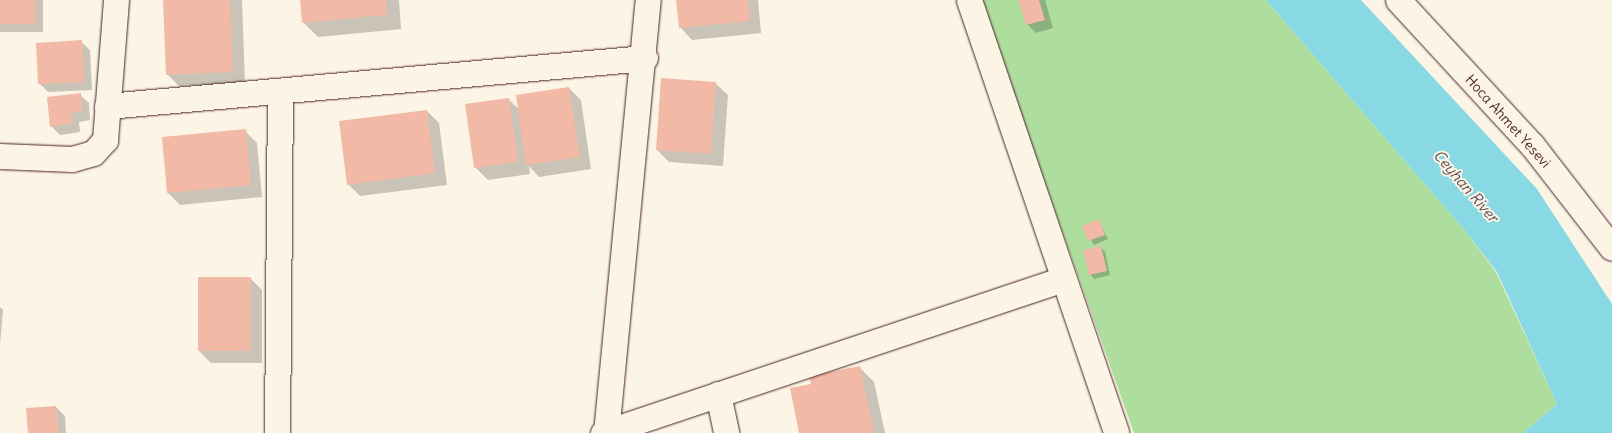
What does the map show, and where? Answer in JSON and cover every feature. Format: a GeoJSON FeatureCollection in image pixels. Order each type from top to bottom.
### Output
{"type":"FeatureCollection","features":[{"type":"Feature","properties":{"kind":"street"},"geometry":{"type":"LineString","coordinates":[[0,156],[72,159],[93,153],[105,140],[116,0]]}},
{"type":"Feature","properties":{"kind":"street"},"geometry":{"type":"LineString","coordinates":[[648,0],[645,58],[605,432],[1063,279]]}},
{"type":"Feature","properties":{"kind":"street"},"geometry":{"type":"LineString","coordinates":[[969,0],[1116,433]]}},
{"type":"Feature","properties":{"kind":"street","name":"Hoca Ahmet Yesevi"},"geometry":{"type":"LineString","coordinates":[[1398,0],[1532,145],[1612,248]]}},
{"type":"Feature","properties":{"kind":"street"},"geometry":{"type":"LineString","coordinates":[[108,106],[645,58]]}},
{"type":"Feature","properties":{"kind":"street"},"geometry":{"type":"LineString","coordinates":[[277,433],[280,90]]}},
{"type":"Feature","properties":{"kind":"street"},"geometry":{"type":"LineString","coordinates":[[718,394],[726,433]]}},
{"type":"Feature","properties":{"kind":"green space"},"geometry":{"type":"Polygon","coordinates":[[[980,0],[1266,0],[1467,233],[1496,272],[1557,404],[1523,433],[1134,433],[980,0]]]}},
{"type":"Feature","properties":{"kind":"water","name":"Ceyhan River"},"geometry":{"type":"Polygon","coordinates":[[[1266,0],[1361,0],[1537,189],[1612,304],[1612,433],[1523,433],[1557,404],[1497,272],[1467,233],[1266,0]]]}},
{"type":"Feature","properties":{"kind":"building"},"geometry":{"type":"Polygon","coordinates":[[[0,0],[35,0],[35,24],[0,24],[0,0]]]}},
{"type":"Feature","properties":{"kind":"building"},"geometry":{"type":"Polygon","coordinates":[[[163,0],[230,0],[233,72],[166,75],[163,0]]]}},
{"type":"Feature","properties":{"kind":"building"},"geometry":{"type":"Polygon","coordinates":[[[300,0],[386,0],[387,15],[302,23],[300,0]]]}},
{"type":"Feature","properties":{"kind":"building"},"geometry":{"type":"Polygon","coordinates":[[[676,0],[748,0],[750,21],[679,28],[676,0]]]}},
{"type":"Feature","properties":{"kind":"building"},"geometry":{"type":"Polygon","coordinates":[[[1018,0],[1039,0],[1045,20],[1026,25],[1018,0]]]}},
{"type":"Feature","properties":{"kind":"building"},"geometry":{"type":"Polygon","coordinates":[[[82,40],[84,82],[38,84],[36,43],[82,40]]]}},
{"type":"Feature","properties":{"kind":"building"},"geometry":{"type":"Polygon","coordinates":[[[661,78],[716,82],[711,154],[656,150],[661,78]]]}},
{"type":"Feature","properties":{"kind":"building"},"geometry":{"type":"Polygon","coordinates":[[[569,87],[580,157],[526,165],[516,95],[569,87]]]}},
{"type":"Feature","properties":{"kind":"building"},"geometry":{"type":"Polygon","coordinates":[[[81,93],[82,112],[71,113],[72,124],[50,127],[47,97],[81,93]]]}},
{"type":"Feature","properties":{"kind":"building"},"geometry":{"type":"Polygon","coordinates":[[[509,98],[518,162],[474,168],[465,104],[509,98]]]}},
{"type":"Feature","properties":{"kind":"building"},"geometry":{"type":"Polygon","coordinates":[[[427,110],[435,173],[347,185],[339,121],[427,110]]]}},
{"type":"Feature","properties":{"kind":"building"},"geometry":{"type":"Polygon","coordinates":[[[246,129],[251,185],[167,193],[162,137],[246,129]]]}},
{"type":"Feature","properties":{"kind":"building"},"geometry":{"type":"Polygon","coordinates":[[[1099,219],[1105,235],[1088,241],[1082,226],[1099,219]]]}},
{"type":"Feature","properties":{"kind":"building"},"geometry":{"type":"Polygon","coordinates":[[[1101,246],[1107,271],[1089,275],[1083,250],[1101,246]]]}},
{"type":"Feature","properties":{"kind":"building"},"geometry":{"type":"Polygon","coordinates":[[[198,277],[251,277],[251,351],[198,351],[198,277]]]}},
{"type":"Feature","properties":{"kind":"building"},"geometry":{"type":"Polygon","coordinates":[[[860,366],[874,433],[799,433],[790,388],[811,384],[809,376],[860,366]]]}},
{"type":"Feature","properties":{"kind":"building"},"geometry":{"type":"Polygon","coordinates":[[[56,406],[59,433],[28,433],[26,408],[56,406]]]}}]}
